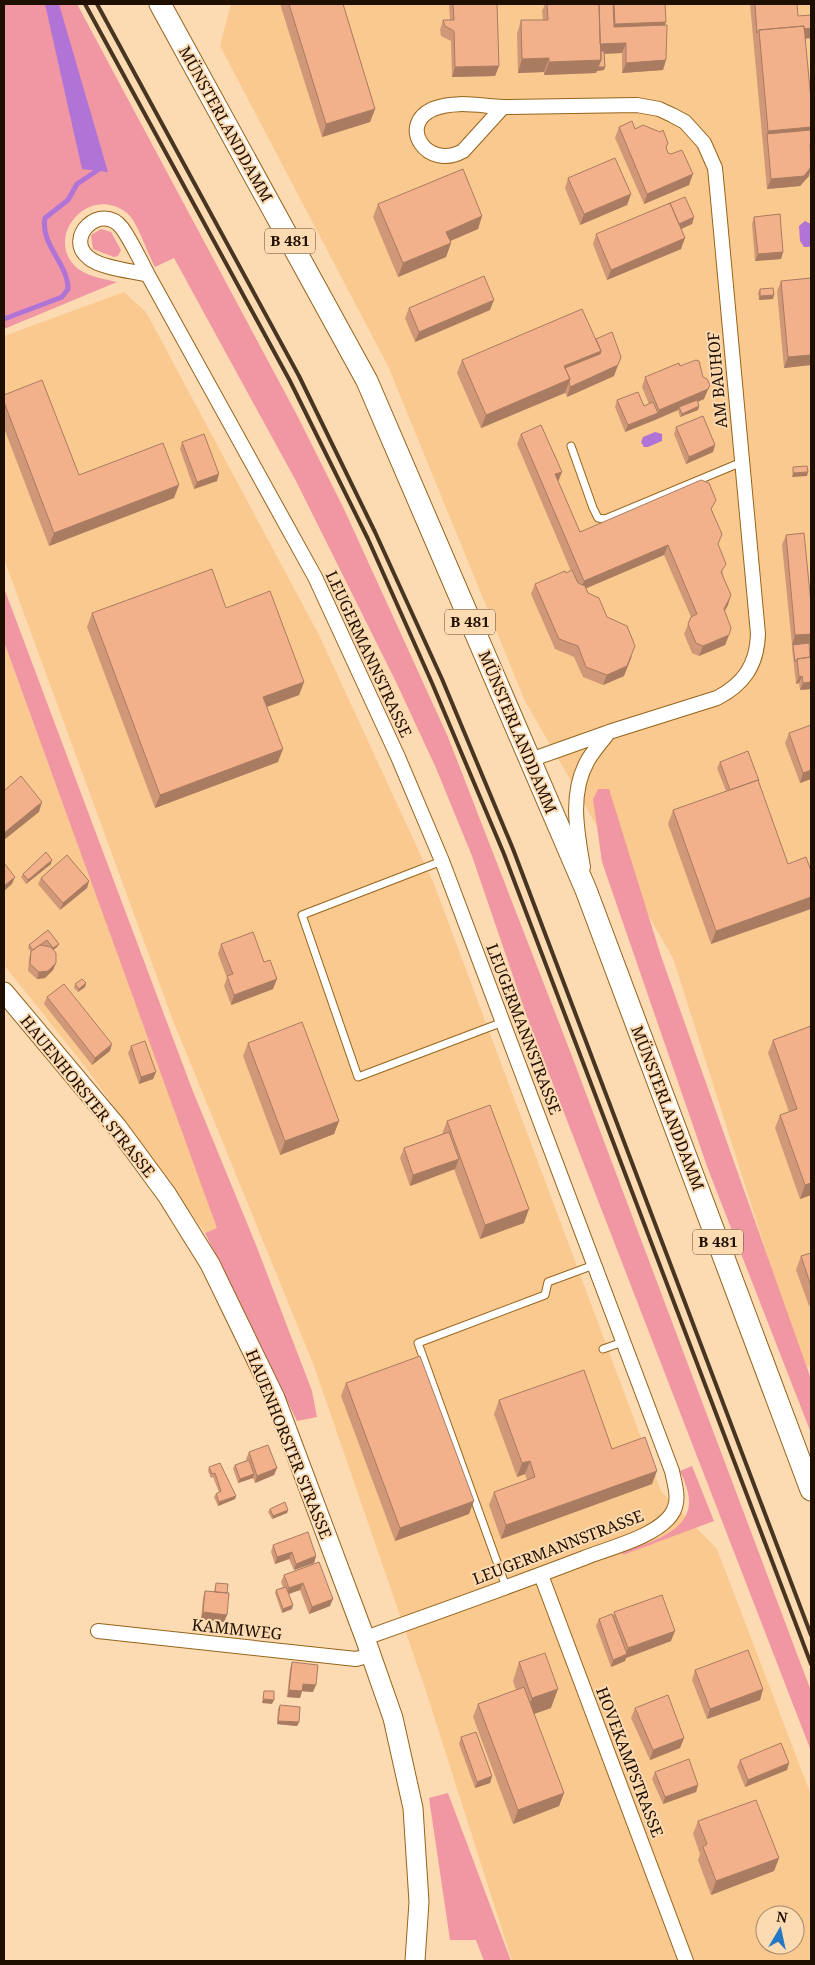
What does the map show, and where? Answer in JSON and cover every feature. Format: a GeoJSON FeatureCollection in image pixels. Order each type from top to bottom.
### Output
{"type":"FeatureCollection","features":[{"type":"Feature","properties":{"kind":"main road","name":"MÜNSTERLANDDAMM"},"geometry":{"type":"LineString","coordinates":[[160,4],[366,381],[586,890],[811,1490]]}},
{"type":"Feature","properties":{"kind":"street","name":"AM BAUHOF"},"geometry":{"type":"LineString","coordinates":[[503,108],[463,151],[454,156],[431,154],[422,147],[418,138],[417,126],[421,120],[434,109],[458,104],[503,108],[637,105],[660,109],[685,122],[704,143],[715,168],[758,634],[755,658],[749,673],[729,692],[717,698],[609,732],[530,760]]}},
{"type":"Feature","properties":{"kind":"street","name":"LEUGERMANNSTRASSE"},"geometry":{"type":"LineString","coordinates":[[148,275],[100,263],[89,258],[82,250],[83,230],[90,222],[100,218],[111,220],[121,226],[315,577],[398,757],[442,861],[672,1471],[677,1502],[672,1513],[654,1530],[506,1587],[368,1646]]}},
{"type":"Feature","properties":{"kind":"street"},"geometry":{"type":"LineString","coordinates":[[586,890],[576,822],[578,788],[588,760],[609,732]]}},
{"type":"Feature","properties":{"kind":"street","name":"HAUENHORSTER STRASSE"},"geometry":{"type":"LineString","coordinates":[[4,992],[118,1127],[166,1195],[210,1264],[275,1398],[393,1718],[413,1808],[419,1902],[415,1961]]}},
{"type":"Feature","properties":{"kind":"street","name":"HOVEKAMPSTRASSE"},"geometry":{"type":"LineString","coordinates":[[541,1575],[686,1961]]}},
{"type":"Feature","properties":{"kind":"street","name":"KAMMWEG"},"geometry":{"type":"LineString","coordinates":[[98,1631],[356,1659],[368,1646]]}},
{"type":"Feature","properties":{"kind":"lane"},"geometry":{"type":"LineString","coordinates":[[571,446],[593,508],[598,518],[605,520],[743,462]]}},
{"type":"Feature","properties":{"kind":"lane"},"geometry":{"type":"LineString","coordinates":[[442,861],[302,915],[358,1076],[503,1022]]}},
{"type":"Feature","properties":{"kind":"lane"},"geometry":{"type":"LineString","coordinates":[[506,1587],[418,1343],[545,1295],[548,1282],[594,1265]]}},
{"type":"Feature","properties":{"kind":"lane"},"geometry":{"type":"LineString","coordinates":[[603,1349],[623,1342]]}},
{"type":"Feature","properties":{"kind":"shaded area"},"geometry":{"type":"Polygon","coordinates":[[[4,4],[77,4],[297,415],[344,509],[448,737],[570,1051],[811,1691],[811,1751],[527,1017],[472,856],[436,768],[396,682],[296,481],[174,258],[155,267],[139,230],[127,213],[112,206],[98,205],[85,209],[75,218],[68,230],[65,243],[68,256],[77,268],[86,274],[117,282],[4,329],[4,4]]]}},
{"type":"Feature","properties":{"kind":"shaded area"},"geometry":{"type":"Polygon","coordinates":[[[45,4],[59,4],[108,172],[82,169],[45,4]]]}},
{"type":"Feature","properties":{"kind":"shaded area"},"geometry":{"type":"Polygon","coordinates":[[[231,4],[811,4],[811,1365],[803,1368],[673,958],[525,701],[388,366],[220,46],[231,4]]]}},
{"type":"Feature","properties":{"kind":"shaded area"},"geometry":{"type":"Polygon","coordinates":[[[805,221],[811,224],[811,245],[809,247],[804,247],[800,241],[799,226],[805,221]]]}},
{"type":"Feature","properties":{"kind":"shaded area"},"geometry":{"type":"Polygon","coordinates":[[[101,229],[111,232],[121,250],[118,256],[114,257],[93,249],[91,235],[101,229]]]}},
{"type":"Feature","properties":{"kind":"shaded area"},"geometry":{"type":"Polygon","coordinates":[[[124,292],[146,312],[319,635],[434,884],[661,1491],[717,1549],[811,1795],[811,1961],[512,1961],[425,1688],[314,1366],[172,1018],[4,559],[4,336],[124,292]]]}},
{"type":"Feature","properties":{"kind":"shaded area"},"geometry":{"type":"Polygon","coordinates":[[[655,432],[662,434],[662,441],[644,447],[641,442],[643,437],[655,432]]]}},
{"type":"Feature","properties":{"kind":"shaded area"},"geometry":{"type":"Polygon","coordinates":[[[4,588],[192,1089],[256,1245],[312,1391],[317,1417],[297,1421],[205,1233],[217,1228],[4,642],[4,588]]]}},
{"type":"Feature","properties":{"kind":"shaded area"},"geometry":{"type":"Polygon","coordinates":[[[4,643],[218,1228],[205,1233],[87,1069],[4,965],[4,643]]]}},
{"type":"Feature","properties":{"kind":"shaded area"},"geometry":{"type":"Polygon","coordinates":[[[598,789],[609,789],[661,956],[811,1379],[811,1433],[708,1169],[602,862],[593,799],[598,789]]]}},
{"type":"Feature","properties":{"kind":"shaded area"},"geometry":{"type":"Polygon","coordinates":[[[692,1466],[714,1521],[623,1555],[623,1552],[665,1535],[675,1529],[682,1521],[687,1512],[689,1501],[687,1489],[680,1471],[692,1466]]]}},
{"type":"Feature","properties":{"kind":"shaded area"},"geometry":{"type":"Polygon","coordinates":[[[448,1793],[511,1961],[484,1961],[476,1940],[450,1940],[429,1798],[448,1793]]]}},
{"type":"Feature","properties":{"kind":"building"},"geometry":{"type":"Polygon","coordinates":[[[289,4],[343,4],[375,109],[326,124],[289,4]]]}},
{"type":"Feature","properties":{"kind":"building"},"geometry":{"type":"Polygon","coordinates":[[[453,4],[497,4],[499,66],[455,67],[454,31],[445,26],[443,20],[454,20],[453,4]]]}},
{"type":"Feature","properties":{"kind":"building"},"geometry":{"type":"Polygon","coordinates":[[[547,4],[599,4],[601,60],[549,62],[549,58],[522,59],[521,20],[548,20],[547,4]]]}},
{"type":"Feature","properties":{"kind":"building"},"geometry":{"type":"Polygon","coordinates":[[[599,4],[613,4],[614,27],[667,25],[666,60],[626,63],[626,43],[600,44],[599,4]]]}},
{"type":"Feature","properties":{"kind":"building"},"geometry":{"type":"Polygon","coordinates":[[[614,4],[665,4],[666,22],[615,24],[614,4]]]}},
{"type":"Feature","properties":{"kind":"building"},"geometry":{"type":"Polygon","coordinates":[[[755,4],[797,4],[798,16],[811,15],[811,28],[804,29],[804,26],[759,30],[757,33],[755,4]]]}},
{"type":"Feature","properties":{"kind":"building"},"geometry":{"type":"Polygon","coordinates":[[[804,26],[811,100],[811,127],[768,131],[759,30],[804,26]]]}},
{"type":"Feature","properties":{"kind":"building"},"geometry":{"type":"Polygon","coordinates":[[[601,51],[604,51],[605,67],[598,67],[601,60],[601,51]]]}},
{"type":"Feature","properties":{"kind":"building"},"geometry":{"type":"Polygon","coordinates":[[[632,121],[635,129],[643,125],[660,132],[663,130],[668,143],[666,147],[668,153],[671,154],[682,150],[693,174],[647,194],[619,127],[632,121]]]}},
{"type":"Feature","properties":{"kind":"building"},"geometry":{"type":"Polygon","coordinates":[[[811,130],[811,167],[804,176],[771,179],[767,134],[811,130]]]}},
{"type":"Feature","properties":{"kind":"building"},"geometry":{"type":"Polygon","coordinates":[[[615,158],[631,194],[584,214],[568,178],[615,158]]]}},
{"type":"Feature","properties":{"kind":"building"},"geometry":{"type":"Polygon","coordinates":[[[463,169],[482,216],[446,232],[451,243],[403,263],[378,204],[463,169]]]}},
{"type":"Feature","properties":{"kind":"building"},"geometry":{"type":"Polygon","coordinates":[[[685,197],[694,217],[679,224],[670,203],[685,197]]]}},
{"type":"Feature","properties":{"kind":"building"},"geometry":{"type":"Polygon","coordinates":[[[670,203],[685,238],[611,270],[596,234],[670,203]]]}},
{"type":"Feature","properties":{"kind":"building"},"geometry":{"type":"Polygon","coordinates":[[[780,214],[783,252],[758,254],[754,217],[780,214]]]}},
{"type":"Feature","properties":{"kind":"building"},"geometry":{"type":"Polygon","coordinates":[[[484,276],[494,300],[419,332],[409,308],[484,276]]]}},
{"type":"Feature","properties":{"kind":"building"},"geometry":{"type":"Polygon","coordinates":[[[811,278],[811,355],[788,357],[781,281],[811,278]]]}},
{"type":"Feature","properties":{"kind":"building"},"geometry":{"type":"Polygon","coordinates":[[[773,288],[774,295],[760,296],[760,289],[773,288]]]}},
{"type":"Feature","properties":{"kind":"building"},"geometry":{"type":"Polygon","coordinates":[[[582,309],[601,351],[564,366],[570,379],[486,415],[462,360],[582,309]]]}},
{"type":"Feature","properties":{"kind":"building"},"geometry":{"type":"Polygon","coordinates":[[[612,332],[621,357],[618,365],[570,387],[570,379],[565,368],[600,354],[601,351],[596,339],[612,332]]]}},
{"type":"Feature","properties":{"kind":"building"},"geometry":{"type":"Polygon","coordinates":[[[696,360],[699,361],[703,377],[707,379],[710,385],[708,389],[659,410],[645,377],[679,363],[680,366],[696,360]]]}},
{"type":"Feature","properties":{"kind":"building"},"geometry":{"type":"Polygon","coordinates":[[[42,380],[79,475],[163,443],[179,485],[54,533],[4,402],[4,395],[42,380]]]}},
{"type":"Feature","properties":{"kind":"building"},"geometry":{"type":"Polygon","coordinates":[[[638,392],[644,406],[653,402],[658,413],[628,425],[617,400],[638,392]]]}},
{"type":"Feature","properties":{"kind":"building"},"geometry":{"type":"Polygon","coordinates":[[[697,400],[699,406],[682,414],[679,407],[697,400]]]}},
{"type":"Feature","properties":{"kind":"building"},"geometry":{"type":"Polygon","coordinates":[[[703,416],[715,445],[689,457],[676,427],[703,416]]]}},
{"type":"Feature","properties":{"kind":"building"},"geometry":{"type":"Polygon","coordinates":[[[541,425],[562,472],[555,474],[580,532],[701,480],[709,483],[716,500],[711,509],[722,534],[718,544],[726,564],[721,572],[731,595],[724,609],[731,628],[729,635],[703,646],[696,643],[688,624],[691,617],[697,614],[668,545],[584,581],[521,434],[541,425]]]}},
{"type":"Feature","properties":{"kind":"building"},"geometry":{"type":"Polygon","coordinates":[[[204,434],[219,474],[197,482],[182,442],[204,434]]]}},
{"type":"Feature","properties":{"kind":"building"},"geometry":{"type":"Polygon","coordinates":[[[807,466],[808,472],[793,473],[793,467],[807,466]]]}},
{"type":"Feature","properties":{"kind":"building"},"geometry":{"type":"Polygon","coordinates":[[[804,533],[811,604],[811,634],[795,635],[786,535],[804,533]]]}},
{"type":"Feature","properties":{"kind":"building"},"geometry":{"type":"Polygon","coordinates":[[[212,569],[226,608],[270,591],[304,682],[263,697],[283,749],[160,795],[92,613],[212,569]]]}},
{"type":"Feature","properties":{"kind":"building"},"geometry":{"type":"Polygon","coordinates":[[[572,570],[578,583],[585,586],[588,593],[599,598],[607,617],[627,626],[635,646],[627,666],[607,675],[586,667],[578,646],[559,639],[535,584],[565,571],[566,573],[572,570]]]}},
{"type":"Feature","properties":{"kind":"building"},"geometry":{"type":"Polygon","coordinates":[[[809,643],[810,657],[797,659],[795,662],[793,645],[809,643]]]}},
{"type":"Feature","properties":{"kind":"building"},"geometry":{"type":"Polygon","coordinates":[[[811,657],[811,682],[803,683],[802,676],[799,677],[797,659],[811,657]]]}},
{"type":"Feature","properties":{"kind":"building"},"geometry":{"type":"Polygon","coordinates":[[[811,725],[811,770],[803,773],[789,733],[811,725]]]}},
{"type":"Feature","properties":{"kind":"building"},"geometry":{"type":"Polygon","coordinates":[[[748,751],[759,781],[730,790],[720,762],[748,751]]]}},
{"type":"Feature","properties":{"kind":"building"},"geometry":{"type":"Polygon","coordinates":[[[21,776],[42,802],[4,833],[4,791],[21,776]]]}},
{"type":"Feature","properties":{"kind":"building"},"geometry":{"type":"Polygon","coordinates":[[[758,780],[788,864],[806,857],[811,871],[811,897],[716,931],[673,810],[758,780]]]}},
{"type":"Feature","properties":{"kind":"building"},"geometry":{"type":"Polygon","coordinates":[[[46,852],[52,860],[28,880],[23,874],[46,852]]]}},
{"type":"Feature","properties":{"kind":"building"},"geometry":{"type":"Polygon","coordinates":[[[67,855],[89,881],[63,903],[41,878],[67,855]]]}},
{"type":"Feature","properties":{"kind":"building"},"geometry":{"type":"Polygon","coordinates":[[[4,863],[15,877],[4,886],[4,863]]]}},
{"type":"Feature","properties":{"kind":"building"},"geometry":{"type":"Polygon","coordinates":[[[48,930],[59,944],[53,948],[47,940],[33,950],[29,945],[48,930]]]}},
{"type":"Feature","properties":{"kind":"building"},"geometry":{"type":"Polygon","coordinates":[[[253,932],[264,962],[270,960],[277,979],[234,995],[227,976],[233,974],[221,944],[253,932]]]}},
{"type":"Feature","properties":{"kind":"building"},"geometry":{"type":"Polygon","coordinates":[[[40,945],[51,947],[56,953],[56,963],[48,971],[39,972],[30,964],[31,951],[40,945]]]}},
{"type":"Feature","properties":{"kind":"building"},"geometry":{"type":"Polygon","coordinates":[[[82,979],[86,983],[79,989],[75,984],[82,979]]]}},
{"type":"Feature","properties":{"kind":"building"},"geometry":{"type":"Polygon","coordinates":[[[64,984],[112,1044],[95,1058],[47,997],[64,984]]]}},
{"type":"Feature","properties":{"kind":"building"},"geometry":{"type":"Polygon","coordinates":[[[302,1022],[339,1121],[285,1141],[248,1043],[302,1022]]]}},
{"type":"Feature","properties":{"kind":"building"},"geometry":{"type":"Polygon","coordinates":[[[811,1026],[811,1183],[805,1185],[780,1115],[797,1109],[773,1040],[811,1026]]]}},
{"type":"Feature","properties":{"kind":"building"},"geometry":{"type":"Polygon","coordinates":[[[145,1041],[156,1072],[141,1077],[131,1046],[145,1041]]]}},
{"type":"Feature","properties":{"kind":"building"},"geometry":{"type":"Polygon","coordinates":[[[490,1105],[529,1209],[485,1225],[447,1121],[490,1105]]]}},
{"type":"Feature","properties":{"kind":"building"},"geometry":{"type":"Polygon","coordinates":[[[449,1132],[459,1159],[413,1175],[404,1148],[449,1132]]]}},
{"type":"Feature","properties":{"kind":"building"},"geometry":{"type":"Polygon","coordinates":[[[811,1253],[811,1286],[801,1256],[811,1253]]]}},
{"type":"Feature","properties":{"kind":"building"},"geometry":{"type":"Polygon","coordinates":[[[420,1356],[474,1501],[400,1528],[346,1383],[420,1356]]]}},
{"type":"Feature","properties":{"kind":"building"},"geometry":{"type":"Polygon","coordinates":[[[584,1370],[612,1449],[645,1437],[657,1471],[506,1525],[494,1492],[535,1477],[530,1461],[522,1463],[499,1400],[584,1370]]]}},
{"type":"Feature","properties":{"kind":"building"},"geometry":{"type":"Polygon","coordinates":[[[268,1445],[277,1468],[257,1476],[249,1452],[268,1445]]]}},
{"type":"Feature","properties":{"kind":"building"},"geometry":{"type":"Polygon","coordinates":[[[249,1460],[254,1474],[240,1479],[235,1465],[249,1460]]]}},
{"type":"Feature","properties":{"kind":"building"},"geometry":{"type":"Polygon","coordinates":[[[220,1463],[236,1496],[219,1502],[216,1494],[221,1491],[215,1473],[212,1474],[209,1467],[220,1463]]]}},
{"type":"Feature","properties":{"kind":"building"},"geometry":{"type":"Polygon","coordinates":[[[285,1502],[288,1510],[273,1516],[270,1509],[285,1502]]]}},
{"type":"Feature","properties":{"kind":"building"},"geometry":{"type":"Polygon","coordinates":[[[308,1532],[316,1556],[296,1564],[292,1552],[277,1557],[273,1545],[308,1532]]]}},
{"type":"Feature","properties":{"kind":"building"},"geometry":{"type":"Polygon","coordinates":[[[319,1562],[333,1599],[312,1607],[303,1583],[289,1588],[284,1575],[319,1562]]]}},
{"type":"Feature","properties":{"kind":"building"},"geometry":{"type":"Polygon","coordinates":[[[216,1583],[228,1584],[227,1593],[215,1592],[216,1583]]]}},
{"type":"Feature","properties":{"kind":"building"},"geometry":{"type":"Polygon","coordinates":[[[286,1587],[293,1605],[283,1609],[276,1590],[286,1587]]]}},
{"type":"Feature","properties":{"kind":"building"},"geometry":{"type":"Polygon","coordinates":[[[205,1591],[229,1593],[227,1615],[203,1612],[205,1591]]]}},
{"type":"Feature","properties":{"kind":"building"},"geometry":{"type":"Polygon","coordinates":[[[662,1595],[675,1631],[628,1648],[614,1612],[662,1595]]]}},
{"type":"Feature","properties":{"kind":"building"},"geometry":{"type":"Polygon","coordinates":[[[612,1614],[627,1654],[613,1660],[599,1619],[612,1614]]]}},
{"type":"Feature","properties":{"kind":"building"},"geometry":{"type":"Polygon","coordinates":[[[748,1650],[763,1689],[710,1709],[695,1670],[748,1650]]]}},
{"type":"Feature","properties":{"kind":"building"},"geometry":{"type":"Polygon","coordinates":[[[545,1653],[558,1689],[532,1698],[519,1662],[545,1653]]]}},
{"type":"Feature","properties":{"kind":"building"},"geometry":{"type":"Polygon","coordinates":[[[292,1662],[318,1665],[316,1685],[303,1684],[302,1691],[289,1690],[292,1662]]]}},
{"type":"Feature","properties":{"kind":"building"},"geometry":{"type":"Polygon","coordinates":[[[524,1687],[564,1793],[518,1810],[478,1704],[524,1687]]]}},
{"type":"Feature","properties":{"kind":"building"},"geometry":{"type":"Polygon","coordinates":[[[264,1691],[274,1691],[274,1700],[263,1699],[264,1691]]]}},
{"type":"Feature","properties":{"kind":"building"},"geometry":{"type":"Polygon","coordinates":[[[668,1695],[684,1738],[653,1750],[635,1708],[668,1695]]]}},
{"type":"Feature","properties":{"kind":"building"},"geometry":{"type":"Polygon","coordinates":[[[280,1705],[300,1707],[299,1722],[278,1721],[280,1705]]]}},
{"type":"Feature","properties":{"kind":"building"},"geometry":{"type":"Polygon","coordinates":[[[476,1732],[492,1776],[477,1782],[461,1737],[476,1732]]]}},
{"type":"Feature","properties":{"kind":"building"},"geometry":{"type":"Polygon","coordinates":[[[781,1743],[789,1763],[748,1780],[740,1760],[781,1743]]]}},
{"type":"Feature","properties":{"kind":"building"},"geometry":{"type":"Polygon","coordinates":[[[689,1759],[698,1785],[665,1797],[655,1772],[689,1759]]]}},
{"type":"Feature","properties":{"kind":"building"},"geometry":{"type":"Polygon","coordinates":[[[756,1800],[779,1858],[716,1881],[703,1847],[707,1844],[698,1821],[756,1800]]]}},
{"type":"Feature","properties":{"kind":"waterway"},"geometry":{"type":"LineString","coordinates":[[4,319],[62,297],[68,289],[64,271],[46,237],[45,218],[68,200],[77,184],[98,170],[96,165]]}},
{"type":"Feature","properties":{"kind":"railway"},"geometry":{"type":"LineString","coordinates":[[85,4],[290,381],[368,539],[432,683],[504,854],[811,1664]]}},
{"type":"Feature","properties":{"kind":"railway"},"geometry":{"type":"LineString","coordinates":[[97,4],[299,376],[375,532],[442,679],[513,849],[811,1635]]}}]}
